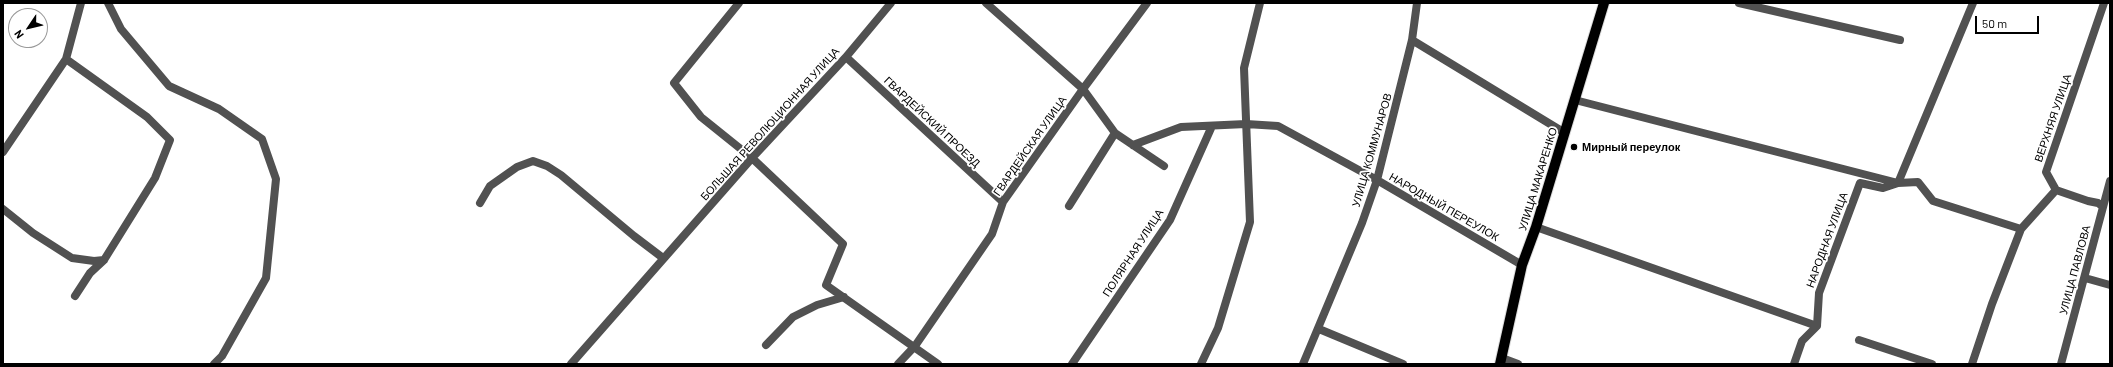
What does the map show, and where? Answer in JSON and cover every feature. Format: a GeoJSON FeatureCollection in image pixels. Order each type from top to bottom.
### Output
{"type":"FeatureCollection","features":[{"type":"Feature","properties":{"kind":"main road","name":"УЛИЦА МАКАРЕНКО"},"geometry":{"type":"LineString","coordinates":[[1501,361],[1522,265],[1536,227],[1604,3]]}},
{"type":"Feature","properties":{"kind":"street"},"geometry":{"type":"LineString","coordinates":[[3,152],[66,59],[81,3]]}},
{"type":"Feature","properties":{"kind":"street"},"geometry":{"type":"LineString","coordinates":[[108,3],[121,29],[169,86],[220,109],[262,139],[276,178],[266,278],[222,356],[214,364]]}},
{"type":"Feature","properties":{"kind":"street"},"geometry":{"type":"LineString","coordinates":[[739,3],[674,83],[700,117],[752,158],[843,244],[826,285],[915,346],[938,364]]}},
{"type":"Feature","properties":{"kind":"street","name":"БОЛЬШАЯ РЕВОЛЮЦИОННАЯ УЛИЦА"},"geometry":{"type":"LineString","coordinates":[[575,362],[663,258],[752,158],[846,57],[891,3]]}},
{"type":"Feature","properties":{"kind":"street"},"geometry":{"type":"LineString","coordinates":[[986,3],[1083,89],[1115,133],[1164,166]]}},
{"type":"Feature","properties":{"kind":"street","name":"ГВАРДЕЙСКАЯ УЛИЦА"},"geometry":{"type":"LineString","coordinates":[[898,364],[915,346],[992,234],[1003,202],[1083,89],[1147,3]]}},
{"type":"Feature","properties":{"kind":"street"},"geometry":{"type":"LineString","coordinates":[[1201,364],[1218,328],[1250,222],[1244,68],[1260,3]]}},
{"type":"Feature","properties":{"kind":"street"},"geometry":{"type":"LineString","coordinates":[[1739,3],[1900,40]]}},
{"type":"Feature","properties":{"kind":"street"},"geometry":{"type":"LineString","coordinates":[[1898,184],[1973,3]]}},
{"type":"Feature","properties":{"kind":"street","name":"ВЕРХНЯЯ УЛИЦА"},"geometry":{"type":"LineString","coordinates":[[2056,190],[2046,172],[2104,3]]}},
{"type":"Feature","properties":{"kind":"street","name":"УЛИЦА КОММУНАРОВ"},"geometry":{"type":"LineString","coordinates":[[1303,364],[1362,224],[1377,180],[1412,40],[1415,4]]}},
{"type":"Feature","properties":{"kind":"street"},"geometry":{"type":"LineString","coordinates":[[1412,40],[1565,133]]}},
{"type":"Feature","properties":{"kind":"street","name":"ГВАРДЕЙСКИЙ ПРОЕЗД"},"geometry":{"type":"LineString","coordinates":[[846,57],[1003,202]]}},
{"type":"Feature","properties":{"kind":"street"},"geometry":{"type":"LineString","coordinates":[[66,59],[147,117],[170,140],[155,178],[104,260],[90,273],[75,296]]}},
{"type":"Feature","properties":{"kind":"street"},"geometry":{"type":"LineString","coordinates":[[1575,100],[1898,184],[1918,182],[1933,201],[2021,230]]}},
{"type":"Feature","properties":{"kind":"street","name":"НАРОДНЫЙ ПЕРЕУЛОК"},"geometry":{"type":"LineString","coordinates":[[1133,145],[1181,128],[1246,124],[1278,126],[1377,180],[1522,265]]}},
{"type":"Feature","properties":{"kind":"street","name":"ПОЛЯРНАЯ УЛИЦА"},"geometry":{"type":"LineString","coordinates":[[1072,364],[1170,220],[1212,126]]}},
{"type":"Feature","properties":{"kind":"street"},"geometry":{"type":"LineString","coordinates":[[1069,206],[1115,133]]}},
{"type":"Feature","properties":{"kind":"street"},"geometry":{"type":"LineString","coordinates":[[480,203],[490,186],[516,167],[533,162],[540,164],[561,175],[634,236],[663,258]]}},
{"type":"Feature","properties":{"kind":"street","name":"УЛИЦА ПАВЛОВА"},"geometry":{"type":"LineString","coordinates":[[2061,364],[2110,181]]}},
{"type":"Feature","properties":{"kind":"street","name":"НАРОДНАЯ УЛИЦА"},"geometry":{"type":"LineString","coordinates":[[1817,326],[1819,293],[1860,183],[1883,188],[1898,184]]}},
{"type":"Feature","properties":{"kind":"street"},"geometry":{"type":"LineString","coordinates":[[1972,364],[1992,304],[2021,230],[2056,190],[2098,203],[2103,207]]}},
{"type":"Feature","properties":{"kind":"street"},"geometry":{"type":"LineString","coordinates":[[3,209],[33,233],[72,258],[94,261],[104,260]]}},
{"type":"Feature","properties":{"kind":"street"},"geometry":{"type":"LineString","coordinates":[[1536,227],[1817,326],[1802,341],[1794,364]]}},
{"type":"Feature","properties":{"kind":"street"},"geometry":{"type":"LineString","coordinates":[[2085,278],[2110,285]]}},
{"type":"Feature","properties":{"kind":"street"},"geometry":{"type":"LineString","coordinates":[[766,346],[793,317],[817,305],[844,297]]}},
{"type":"Feature","properties":{"kind":"street"},"geometry":{"type":"LineString","coordinates":[[1319,329],[1403,364]]}},
{"type":"Feature","properties":{"kind":"street"},"geometry":{"type":"LineString","coordinates":[[1859,340],[1932,364]]}},
{"type":"Feature","properties":{"kind":"street"},"geometry":{"type":"LineString","coordinates":[[1501,361],[1518,364]]}},
{"type":"Feature","properties":{"kind":"place","name":"Мирный переулок"},"geometry":{"type":"Point","coordinates":[1574,147]}}]}
